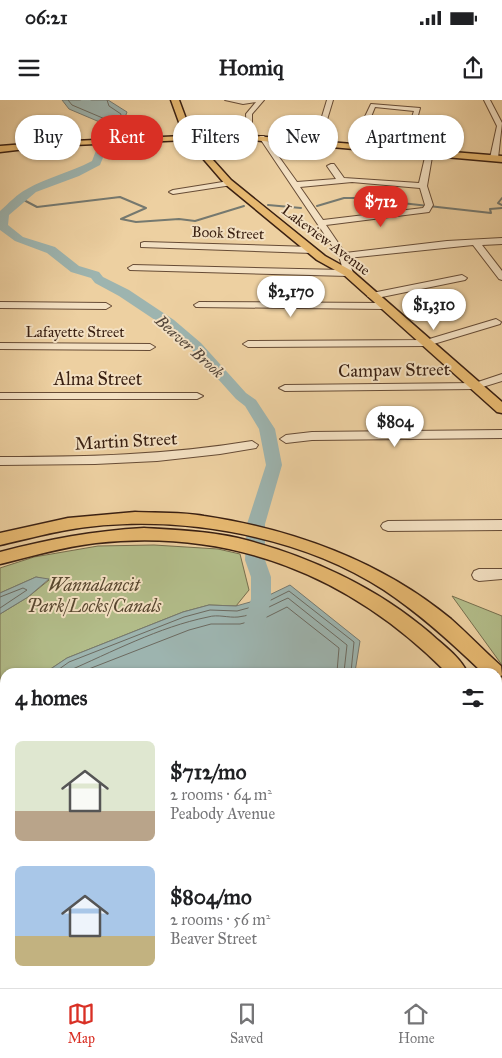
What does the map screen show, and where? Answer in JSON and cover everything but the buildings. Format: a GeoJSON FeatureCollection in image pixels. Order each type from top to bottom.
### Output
{"type":"FeatureCollection","features":[{"type":"Feature","properties":{"kind":"main road","name":"Lakeview Avenue"},"geometry":{"type":"LineString","coordinates":[[175,100],[181,115]]}},
{"type":"Feature","properties":{"kind":"main road"},"geometry":{"type":"LineString","coordinates":[[258,137],[268,138]]}},
{"type":"Feature","properties":{"kind":"main road"},"geometry":{"type":"LineString","coordinates":[[0,149],[50,144],[173,139]]}},
{"type":"Feature","properties":{"kind":"main road"},"geometry":{"type":"LineString","coordinates":[[464,156],[498,158]]}},
{"type":"Feature","properties":{"kind":"main road","name":"Lakeview Avenue"},"geometry":{"type":"LineString","coordinates":[[207,160],[229,183],[312,250],[348,273],[383,306],[502,409]]}},
{"type":"Feature","properties":{"kind":"main road"},"geometry":{"type":"LineString","coordinates":[[0,539],[58,526],[119,519],[188,518],[224,522],[275,534],[331,554],[399,591],[446,626],[490,668]]}},
{"type":"Feature","properties":{"kind":"main road"},"geometry":{"type":"LineString","coordinates":[[0,558],[42,545],[123,535],[178,534],[217,540],[274,554],[322,572],[343,583],[402,621],[454,668]]}},
{"type":"Feature","properties":{"kind":"street"},"geometry":{"type":"LineString","coordinates":[[229,100],[243,102],[260,100]]}},
{"type":"Feature","properties":{"kind":"street"},"geometry":{"type":"LineString","coordinates":[[229,100],[243,107],[249,114],[260,100]]}},
{"type":"Feature","properties":{"kind":"street"},"geometry":{"type":"LineString","coordinates":[[327,115],[330,100]]}},
{"type":"Feature","properties":{"kind":"street"},"geometry":{"type":"LineString","coordinates":[[487,100],[500,126],[498,158]]}},
{"type":"Feature","properties":{"kind":"street"},"geometry":{"type":"LineString","coordinates":[[369,115],[373,105],[418,109],[416,115]]}},
{"type":"Feature","properties":{"kind":"street"},"geometry":{"type":"LineString","coordinates":[[133,268],[348,273],[343,256],[262,137]]}},
{"type":"Feature","properties":{"kind":"street"},"geometry":{"type":"LineString","coordinates":[[320,223],[426,210],[428,206],[423,186],[428,160]]}},
{"type":"Feature","properties":{"kind":"street"},"geometry":{"type":"LineString","coordinates":[[331,166],[341,180]]}},
{"type":"Feature","properties":{"kind":"street"},"geometry":{"type":"LineString","coordinates":[[293,185],[358,180],[423,186]]}},
{"type":"Feature","properties":{"kind":"street"},"geometry":{"type":"LineString","coordinates":[[173,192],[229,183]]}},
{"type":"Feature","properties":{"kind":"street"},"geometry":{"type":"LineString","coordinates":[[343,256],[502,242]]}},
{"type":"Feature","properties":{"kind":"street"},"geometry":{"type":"LineString","coordinates":[[476,243],[502,277]]}},
{"type":"Feature","properties":{"kind":"street","name":"Book Street"},"geometry":{"type":"LineString","coordinates":[[144,244],[312,250]]}},
{"type":"Feature","properties":{"kind":"street"},"geometry":{"type":"LineString","coordinates":[[372,296],[462,278]]}},
{"type":"Feature","properties":{"kind":"street"},"geometry":{"type":"LineString","coordinates":[[199,305],[383,306]]}},
{"type":"Feature","properties":{"kind":"street"},"geometry":{"type":"LineString","coordinates":[[0,306],[106,306]]}},
{"type":"Feature","properties":{"kind":"street"},"geometry":{"type":"LineString","coordinates":[[248,344],[427,343],[496,322]]}},
{"type":"Feature","properties":{"kind":"street","name":"Lafayette Street"},"geometry":{"type":"LineString","coordinates":[[0,346],[150,347]]}},
{"type":"Feature","properties":{"kind":"street","name":"Campaw Street"},"geometry":{"type":"LineString","coordinates":[[285,388],[476,386],[502,377]]}},
{"type":"Feature","properties":{"kind":"street","name":"Alma Street"},"geometry":{"type":"LineString","coordinates":[[0,396],[197,396]]}},
{"type":"Feature","properties":{"kind":"street"},"geometry":{"type":"LineString","coordinates":[[286,439],[312,436],[502,434]]}},
{"type":"Feature","properties":{"kind":"street","name":"Martin Street"},"geometry":{"type":"LineString","coordinates":[[0,461],[143,460],[194,455],[252,445]]}},
{"type":"Feature","properties":{"kind":"street"},"geometry":{"type":"LineString","coordinates":[[388,526],[502,525]]}},
{"type":"Feature","properties":{"kind":"street"},"geometry":{"type":"LineString","coordinates":[[479,575],[502,574]]}},
{"type":"Feature","properties":{"kind":"green space","name":"Wannalancit Park/Locks/Canals"},"geometry":{"type":"Polygon","coordinates":[[[154,545],[218,549],[240,554],[249,590],[236,606],[209,605],[183,612],[67,658],[52,668],[0,668],[0,614],[28,597],[49,580],[36,577],[0,593],[0,568],[34,557],[98,546],[154,545]]]}},
{"type":"Feature","properties":{"kind":"green space"},"geometry":{"type":"Polygon","coordinates":[[[452,596],[502,616],[502,665],[452,596]]]}},
{"type":"Feature","properties":{"kind":"water"},"geometry":{"type":"Polygon","coordinates":[[[62,100],[108,100],[127,112],[126,115],[91,115],[91,118],[69,109],[62,100]]]}},
{"type":"Feature","properties":{"kind":"water"},"geometry":{"type":"Polygon","coordinates":[[[36,577],[49,579],[28,597],[0,614],[0,593],[36,577]]]}},
{"type":"Feature","properties":{"kind":"water"},"geometry":{"type":"Polygon","coordinates":[[[290,585],[360,641],[356,668],[52,668],[67,658],[183,612],[209,605],[236,606],[261,599],[290,585]]]}},
{"type":"Feature","properties":{"kind":"waterway","name":"Beaver Brook"},"geometry":{"type":"LineString","coordinates":[[84,100],[112,118],[112,123],[96,163],[75,174],[32,190],[20,198],[3,214],[2,226],[19,239],[51,250],[75,269],[95,275],[99,280],[124,293],[169,323],[196,346],[241,396],[251,403],[267,429],[274,465],[256,524],[255,560],[261,577],[261,599],[243,668]]}},
{"type":"Feature","properties":{"kind":"waterway"},"geometry":{"type":"LineString","coordinates":[[20,198],[37,207],[120,197],[146,208],[121,219],[136,222],[179,219],[195,221],[244,206]]}},
{"type":"Feature","properties":{"kind":"waterway"},"geometry":{"type":"LineString","coordinates":[[317,206],[344,198],[357,198],[491,213],[490,209],[502,208]]}},
{"type":"Feature","properties":{"kind":"waterway"},"geometry":{"type":"LineString","coordinates":[[502,198],[498,203],[502,205]]}},
{"type":"Feature","properties":{"kind":"waterway"},"geometry":{"type":"LineString","coordinates":[[268,205],[301,208]]}}]}
